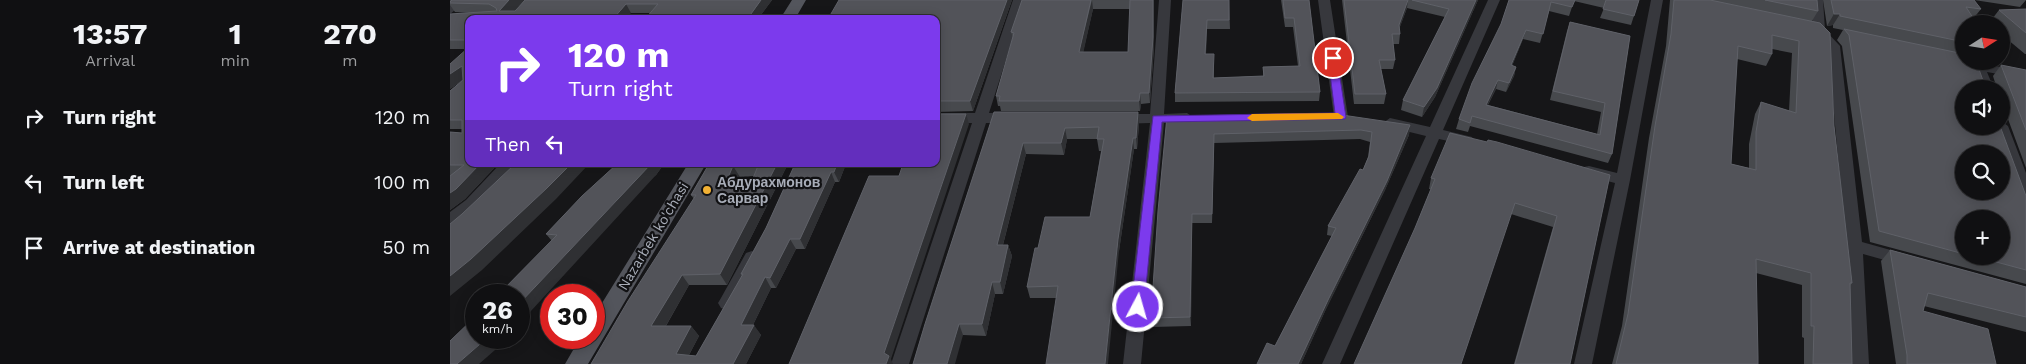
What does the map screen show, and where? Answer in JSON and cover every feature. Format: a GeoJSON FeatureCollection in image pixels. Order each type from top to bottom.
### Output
{"type":"FeatureCollection","features":[{"type":"Feature","properties":{"kind":"main road"},"geometry":{"type":"LineString","coordinates":[[790,15],[799,0]]}},
{"type":"Feature","properties":{"kind":"main road","name":"Nazarbek ko'chasi"},"geometry":{"type":"LineString","coordinates":[[605,316],[695,167]]}},
{"type":"Feature","properties":{"kind":"main road","name":"Nazarbek ko'chasi"},"geometry":{"type":"LineString","coordinates":[[576,364],[585,349]]}},
{"type":"Feature","properties":{"kind":"street"},"geometry":{"type":"LineString","coordinates":[[453,15],[462,0]]}},
{"type":"Feature","properties":{"kind":"street"},"geometry":{"type":"LineString","coordinates":[[900,364],[1019,0]]}},
{"type":"Feature","properties":{"kind":"street"},"geometry":{"type":"LineString","coordinates":[[1132,364],[1157,119],[1165,0]]}},
{"type":"Feature","properties":{"kind":"street"},"geometry":{"type":"LineString","coordinates":[[1324,0],[1336,117],[1359,119]]}},
{"type":"Feature","properties":{"kind":"street"},"geometry":{"type":"LineString","coordinates":[[1331,364],[1494,0]]}},
{"type":"Feature","properties":{"kind":"street"},"geometry":{"type":"LineString","coordinates":[[1584,364],[1623,180],[1657,0]]}},
{"type":"Feature","properties":{"kind":"street"},"geometry":{"type":"LineString","coordinates":[[1815,30],[1817,0]]}},
{"type":"Feature","properties":{"kind":"street"},"geometry":{"type":"LineString","coordinates":[[1815,30],[1838,35]]}},
{"type":"Feature","properties":{"kind":"street"},"geometry":{"type":"LineString","coordinates":[[1815,30],[1834,46],[1854,246],[1860,364]]}},
{"type":"Feature","properties":{"kind":"street"},"geometry":{"type":"LineString","coordinates":[[1941,58],[1955,61]]}},
{"type":"Feature","properties":{"kind":"street"},"geometry":{"type":"LineString","coordinates":[[2000,70],[2026,75]]}},
{"type":"Feature","properties":{"kind":"street"},"geometry":{"type":"LineString","coordinates":[[940,118],[1029,118]]}},
{"type":"Feature","properties":{"kind":"street"},"geometry":{"type":"LineString","coordinates":[[1108,118],[1205,118]]}},
{"type":"Feature","properties":{"kind":"street"},"geometry":{"type":"LineString","coordinates":[[1377,121],[1435,131],[1482,144]]}},
{"type":"Feature","properties":{"kind":"street"},"geometry":{"type":"LineString","coordinates":[[2004,135],[2026,193]]}},
{"type":"Feature","properties":{"kind":"street"},"geometry":{"type":"LineString","coordinates":[[450,220],[471,204],[505,167]]}},
{"type":"Feature","properties":{"kind":"street"},"geometry":{"type":"LineString","coordinates":[[1576,168],[1623,180]]}},
{"type":"Feature","properties":{"kind":"street"},"geometry":{"type":"LineString","coordinates":[[722,314],[758,246]]}},
{"type":"Feature","properties":{"kind":"street"},"geometry":{"type":"LineString","coordinates":[[1854,246],[1921,264]]}},
{"type":"Feature","properties":{"kind":"building"},"geometry":{"type":"Polygon","coordinates":[[[452,0],[509,0],[499,11],[515,11],[525,0],[761,0],[750,15],[648,15],[658,4],[626,4],[616,15],[465,15],[465,40],[450,40],[450,14],[497,11],[496,8],[489,4],[450,2],[452,0]]]}},
{"type":"Feature","properties":{"kind":"building"},"geometry":{"type":"Polygon","coordinates":[[[839,0],[1007,0],[970,101],[940,101],[940,15],[830,15],[839,0]]]}},
{"type":"Feature","properties":{"kind":"building"},"geometry":{"type":"Polygon","coordinates":[[[1022,0],[1091,0],[1079,52],[1128,52],[1130,0],[1153,0],[1153,37],[1149,93],[1140,93],[1139,101],[999,101],[1000,96],[996,96],[1014,33],[1011,32],[1022,0]]]}},
{"type":"Feature","properties":{"kind":"building"},"geometry":{"type":"Polygon","coordinates":[[[1183,0],[1229,0],[1229,20],[1207,20],[1205,54],[1214,54],[1213,78],[1264,76],[1263,67],[1300,66],[1294,18],[1285,18],[1283,0],[1309,0],[1320,92],[1175,93],[1183,0]]]}},
{"type":"Feature","properties":{"kind":"building"},"geometry":{"type":"Polygon","coordinates":[[[1344,0],[1408,0],[1399,25],[1400,34],[1392,34],[1395,60],[1379,60],[1386,94],[1355,94],[1344,0]]]}},
{"type":"Feature","properties":{"kind":"building"},"geometry":{"type":"Polygon","coordinates":[[[1412,0],[1476,0],[1437,88],[1424,107],[1403,100],[1449,9],[1412,0]]]}},
{"type":"Feature","properties":{"kind":"building"},"geometry":{"type":"Polygon","coordinates":[[[1509,0],[1575,0],[1572,7],[1551,2],[1543,34],[1526,30],[1511,65],[1516,67],[1509,83],[1498,80],[1486,105],[1600,135],[1605,103],[1553,91],[1570,22],[1630,36],[1612,154],[1472,116],[1470,123],[1459,119],[1472,83],[1501,24],[1509,0]]]}},
{"type":"Feature","properties":{"kind":"building"},"geometry":{"type":"Polygon","coordinates":[[[1606,0],[1639,0],[1634,16],[1603,9],[1606,0]]]}},
{"type":"Feature","properties":{"kind":"building"},"geometry":{"type":"Polygon","coordinates":[[[1674,0],[1710,0],[1820,23],[1830,33],[1834,126],[1852,283],[1850,283],[1852,364],[1813,364],[1814,326],[1811,326],[1811,273],[1756,259],[1758,364],[1616,364],[1628,314],[1655,126],[1671,34],[1674,0]],[[1772,35],[1772,54],[1738,46],[1731,164],[1756,170],[1756,132],[1761,102],[1796,113],[1799,41],[1772,35]]]}},
{"type":"Feature","properties":{"kind":"building"},"geometry":{"type":"Polygon","coordinates":[[[1765,0],[1817,0],[1818,11],[1765,0]]]}},
{"type":"Feature","properties":{"kind":"building"},"geometry":{"type":"Polygon","coordinates":[[[1831,0],[1974,0],[1981,9],[1966,7],[1971,15],[1955,15],[1955,40],[1834,14],[1831,0]]]}},
{"type":"Feature","properties":{"kind":"building"},"geometry":{"type":"Polygon","coordinates":[[[2026,9],[2026,33],[2010,19],[2010,15],[2005,15],[1999,10],[2026,9]]]}},
{"type":"Feature","properties":{"kind":"building"},"geometry":{"type":"Polygon","coordinates":[[[1844,29],[1955,52],[1955,70],[1979,70],[1983,80],[1955,80],[1955,135],[2003,135],[2007,145],[1955,145],[1955,200],[2010,200],[2010,153],[2026,196],[2026,270],[2007,265],[2010,265],[2010,210],[1955,210],[1955,252],[1879,231],[1849,35],[1844,29]]]}},
{"type":"Feature","properties":{"kind":"building"},"geometry":{"type":"Polygon","coordinates":[[[465,51],[465,167],[477,167],[450,193],[450,176],[464,165],[450,165],[450,132],[462,133],[462,120],[450,120],[450,91],[463,80],[462,66],[450,74],[450,64],[465,51]]]}},
{"type":"Feature","properties":{"kind":"building"},"geometry":{"type":"Polygon","coordinates":[[[2010,67],[2026,70],[2026,130],[2010,88],[2010,80],[2007,80],[2003,70],[2010,70],[2010,67]]]}},
{"type":"Feature","properties":{"kind":"building"},"geometry":{"type":"Polygon","coordinates":[[[994,112],[1138,112],[1136,138],[1133,138],[1118,239],[1105,364],[1046,364],[1058,286],[1027,287],[1035,248],[1038,248],[1045,217],[1090,217],[1104,139],[1097,139],[1099,127],[1065,128],[1061,143],[1023,143],[997,245],[1008,245],[1000,282],[992,282],[982,324],[959,324],[947,364],[913,364],[994,112]]]}},
{"type":"Feature","properties":{"kind":"building"},"geometry":{"type":"Polygon","coordinates":[[[940,114],[966,114],[884,353],[889,356],[886,364],[789,364],[869,176],[899,176],[902,167],[940,167],[940,114]]]}},
{"type":"Feature","properties":{"kind":"building"},"geometry":{"type":"Polygon","coordinates":[[[1342,115],[1410,125],[1387,181],[1298,364],[1257,364],[1267,343],[1275,346],[1336,228],[1328,226],[1360,169],[1363,170],[1369,156],[1372,132],[1361,130],[1214,134],[1212,214],[1192,214],[1190,317],[1151,318],[1167,116],[1342,115]]]}},
{"type":"Feature","properties":{"kind":"building"},"geometry":{"type":"Polygon","coordinates":[[[1450,133],[1487,142],[1488,140],[1497,142],[1610,175],[1570,364],[1515,364],[1557,216],[1515,203],[1461,364],[1354,364],[1415,228],[1435,179],[1431,178],[1450,133]]]}},
{"type":"Feature","properties":{"kind":"building"},"geometry":{"type":"Polygon","coordinates":[[[512,167],[568,167],[471,259],[450,276],[450,224],[512,167]]]}},
{"type":"Feature","properties":{"kind":"building"},"geometry":{"type":"Polygon","coordinates":[[[614,167],[648,167],[530,292],[530,284],[509,284],[557,235],[546,234],[582,196],[614,167]]]}},
{"type":"Feature","properties":{"kind":"building"},"geometry":{"type":"Polygon","coordinates":[[[707,167],[733,167],[723,189],[749,188],[758,167],[775,167],[720,274],[682,275],[651,326],[691,326],[676,354],[696,356],[743,274],[741,274],[766,228],[794,167],[836,167],[834,172],[831,172],[800,239],[790,239],[770,278],[765,277],[741,325],[754,325],[733,364],[591,364],[600,349],[605,349],[605,340],[696,195],[691,195],[707,167]]]}},
{"type":"Feature","properties":{"kind":"building"},"geometry":{"type":"Polygon","coordinates":[[[1890,250],[2026,287],[2026,317],[1928,293],[1923,311],[1988,329],[1996,364],[1907,364],[1890,250]]]}},
{"type":"Feature","properties":{"kind":"building"},"geometry":{"type":"Polygon","coordinates":[[[465,327],[465,349],[474,349],[457,364],[450,364],[450,341],[465,327]]]}},
{"type":"Feature","properties":{"kind":"slow traffic"},"geometry":{"type":"LineString","coordinates":[[1252,118],[1338,117]]}},
{"type":"Feature","properties":{"kind":"place","name":"Абдурахмонов Сарвар"},"geometry":{"type":"Point","coordinates":[707,190]}},
{"type":"Feature","properties":{"kind":"route"},"geometry":{"type":"LineString","coordinates":[[1138,307],[1157,119],[1341,117],[1333,58]]}}]}
